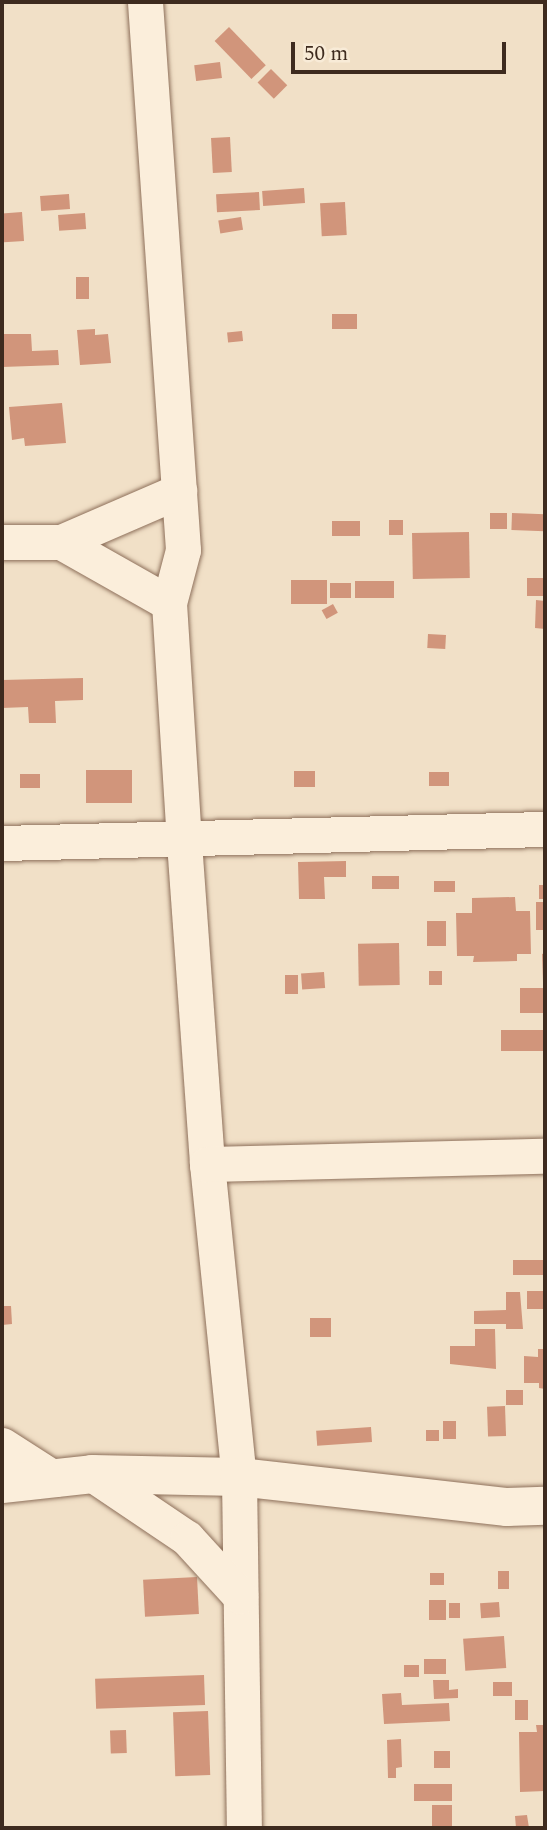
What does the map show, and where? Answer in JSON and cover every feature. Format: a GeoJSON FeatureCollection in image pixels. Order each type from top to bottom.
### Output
{"type":"FeatureCollection","features":[{"type":"Feature","properties":{"kind":"street"},"geometry":{"type":"LineString","coordinates":[[145,2],[183,550],[169,603],[184,842],[206,1164],[239,1477],[244,1828]]}},
{"type":"Feature","properties":{"kind":"street"},"geometry":{"type":"LineString","coordinates":[[2,542],[61,542],[179,491]]}},
{"type":"Feature","properties":{"kind":"street"},"geometry":{"type":"LineString","coordinates":[[61,542],[169,603]]}},
{"type":"Feature","properties":{"kind":"street"},"geometry":{"type":"LineString","coordinates":[[2,843],[184,842],[545,829]]}},
{"type":"Feature","properties":{"kind":"street"},"geometry":{"type":"LineString","coordinates":[[206,1164],[545,1156]]}},
{"type":"Feature","properties":{"kind":"street"},"geometry":{"type":"LineString","coordinates":[[2,1445],[55,1479]]}},
{"type":"Feature","properties":{"kind":"street"},"geometry":{"type":"LineString","coordinates":[[92,1474],[187,1538],[240,1596]]}},
{"type":"Feature","properties":{"kind":"street"},"geometry":{"type":"LineString","coordinates":[[2,1484],[92,1474],[239,1477],[507,1507],[545,1506]]}},
{"type":"Feature","properties":{"kind":"building"},"geometry":{"type":"Polygon","coordinates":[[[229,27],[266,65],[251,79],[215,41],[229,27]]]}},
{"type":"Feature","properties":{"kind":"building"},"geometry":{"type":"Polygon","coordinates":[[[220,62],[222,78],[196,81],[194,65],[220,62]]]}},
{"type":"Feature","properties":{"kind":"building"},"geometry":{"type":"Polygon","coordinates":[[[271,69],[287,85],[274,99],[258,82],[271,69]]]}},
{"type":"Feature","properties":{"kind":"building"},"geometry":{"type":"Polygon","coordinates":[[[230,137],[232,172],[213,173],[211,138],[230,137]]]}},
{"type":"Feature","properties":{"kind":"building"},"geometry":{"type":"Polygon","coordinates":[[[304,188],[305,203],[263,206],[262,191],[304,188]]]}},
{"type":"Feature","properties":{"kind":"building"},"geometry":{"type":"Polygon","coordinates":[[[259,192],[260,210],[217,212],[216,194],[259,192]]]}},
{"type":"Feature","properties":{"kind":"building"},"geometry":{"type":"Polygon","coordinates":[[[69,194],[70,209],[41,211],[40,196],[69,194]]]}},
{"type":"Feature","properties":{"kind":"building"},"geometry":{"type":"Polygon","coordinates":[[[345,202],[347,235],[322,236],[320,203],[345,202]]]}},
{"type":"Feature","properties":{"kind":"building"},"geometry":{"type":"Polygon","coordinates":[[[22,212],[24,241],[4,242],[2,213],[22,212]]]}},
{"type":"Feature","properties":{"kind":"building"},"geometry":{"type":"Polygon","coordinates":[[[85,213],[86,229],[59,231],[58,215],[85,213]]]}},
{"type":"Feature","properties":{"kind":"building"},"geometry":{"type":"Polygon","coordinates":[[[241,217],[243,230],[220,233],[218,221],[241,217]]]}},
{"type":"Feature","properties":{"kind":"building"},"geometry":{"type":"Polygon","coordinates":[[[76,277],[89,277],[89,299],[76,299],[76,277]]]}},
{"type":"Feature","properties":{"kind":"building"},"geometry":{"type":"Polygon","coordinates":[[[332,314],[357,314],[357,329],[332,329],[332,314]]]}},
{"type":"Feature","properties":{"kind":"building"},"geometry":{"type":"Polygon","coordinates":[[[95,329],[95,335],[108,334],[111,363],[80,365],[77,330],[95,329]]]}},
{"type":"Feature","properties":{"kind":"building"},"geometry":{"type":"Polygon","coordinates":[[[242,331],[243,341],[228,343],[227,333],[242,331]]]}},
{"type":"Feature","properties":{"kind":"building"},"geometry":{"type":"Polygon","coordinates":[[[2,334],[31,334],[32,351],[58,350],[59,365],[2,367],[2,334]]]}},
{"type":"Feature","properties":{"kind":"building"},"geometry":{"type":"Polygon","coordinates":[[[62,403],[66,443],[25,446],[24,438],[12,440],[9,407],[62,403]]]}},
{"type":"Feature","properties":{"kind":"building"},"geometry":{"type":"Polygon","coordinates":[[[490,513],[507,513],[507,529],[490,529],[490,513]]]}},
{"type":"Feature","properties":{"kind":"building"},"geometry":{"type":"Polygon","coordinates":[[[512,513],[545,514],[544,531],[511,530],[512,513]]]}},
{"type":"Feature","properties":{"kind":"building"},"geometry":{"type":"Polygon","coordinates":[[[389,520],[403,520],[403,535],[389,535],[389,520]]]}},
{"type":"Feature","properties":{"kind":"building"},"geometry":{"type":"Polygon","coordinates":[[[332,521],[360,521],[360,536],[332,536],[332,521]]]}},
{"type":"Feature","properties":{"kind":"building"},"geometry":{"type":"Polygon","coordinates":[[[469,532],[470,578],[413,579],[412,533],[469,532]]]}},
{"type":"Feature","properties":{"kind":"building"},"geometry":{"type":"Polygon","coordinates":[[[527,578],[545,578],[545,596],[527,596],[527,578]]]}},
{"type":"Feature","properties":{"kind":"building"},"geometry":{"type":"Polygon","coordinates":[[[291,580],[327,580],[327,604],[291,604],[291,580]]]}},
{"type":"Feature","properties":{"kind":"building"},"geometry":{"type":"Polygon","coordinates":[[[355,581],[394,581],[394,598],[355,598],[355,581]]]}},
{"type":"Feature","properties":{"kind":"building"},"geometry":{"type":"Polygon","coordinates":[[[330,583],[351,583],[351,598],[330,598],[330,583]]]}},
{"type":"Feature","properties":{"kind":"building"},"geometry":{"type":"Polygon","coordinates":[[[536,600],[545,601],[545,629],[535,628],[536,600]]]}},
{"type":"Feature","properties":{"kind":"building"},"geometry":{"type":"Polygon","coordinates":[[[333,604],[338,613],[326,619],[322,610],[333,604]]]}},
{"type":"Feature","properties":{"kind":"building"},"geometry":{"type":"Polygon","coordinates":[[[428,634],[446,635],[445,649],[427,648],[428,634]]]}},
{"type":"Feature","properties":{"kind":"building"},"geometry":{"type":"Polygon","coordinates":[[[83,678],[83,700],[55,701],[56,723],[29,723],[28,707],[2,708],[2,680],[83,678]]]}},
{"type":"Feature","properties":{"kind":"building"},"geometry":{"type":"Polygon","coordinates":[[[86,770],[132,770],[132,803],[86,803],[86,770]]]}},
{"type":"Feature","properties":{"kind":"building"},"geometry":{"type":"Polygon","coordinates":[[[294,771],[315,771],[315,787],[294,787],[294,771]]]}},
{"type":"Feature","properties":{"kind":"building"},"geometry":{"type":"Polygon","coordinates":[[[429,772],[449,772],[449,786],[429,786],[429,772]]]}},
{"type":"Feature","properties":{"kind":"building"},"geometry":{"type":"Polygon","coordinates":[[[20,774],[40,774],[40,788],[20,788],[20,774]]]}},
{"type":"Feature","properties":{"kind":"building"},"geometry":{"type":"Polygon","coordinates":[[[346,861],[346,877],[324,877],[325,899],[299,899],[298,862],[346,861]]]}},
{"type":"Feature","properties":{"kind":"building"},"geometry":{"type":"Polygon","coordinates":[[[372,876],[399,876],[399,889],[372,889],[372,876]]]}},
{"type":"Feature","properties":{"kind":"building"},"geometry":{"type":"Polygon","coordinates":[[[434,881],[455,881],[455,892],[434,892],[434,881]]]}},
{"type":"Feature","properties":{"kind":"building"},"geometry":{"type":"Polygon","coordinates":[[[539,885],[545,885],[545,899],[539,899],[539,885]]]}},
{"type":"Feature","properties":{"kind":"building"},"geometry":{"type":"Polygon","coordinates":[[[515,897],[516,911],[530,911],[531,954],[517,954],[517,961],[473,962],[474,956],[457,956],[456,913],[472,913],[472,898],[515,897]]]}},
{"type":"Feature","properties":{"kind":"building"},"geometry":{"type":"Polygon","coordinates":[[[536,902],[545,902],[545,930],[536,930],[536,902]]]}},
{"type":"Feature","properties":{"kind":"building"},"geometry":{"type":"Polygon","coordinates":[[[427,921],[446,921],[446,946],[427,946],[427,921]]]}},
{"type":"Feature","properties":{"kind":"building"},"geometry":{"type":"Polygon","coordinates":[[[399,943],[400,985],[359,986],[358,944],[399,943]]]}},
{"type":"Feature","properties":{"kind":"building"},"geometry":{"type":"Polygon","coordinates":[[[545,953],[545,982],[543,982],[542,954],[545,953]]]}},
{"type":"Feature","properties":{"kind":"building"},"geometry":{"type":"Polygon","coordinates":[[[429,971],[442,971],[442,985],[429,985],[429,971]]]}},
{"type":"Feature","properties":{"kind":"building"},"geometry":{"type":"Polygon","coordinates":[[[324,972],[325,988],[302,990],[301,974],[324,972]]]}},
{"type":"Feature","properties":{"kind":"building"},"geometry":{"type":"Polygon","coordinates":[[[285,975],[298,975],[298,994],[285,994],[285,975]]]}},
{"type":"Feature","properties":{"kind":"building"},"geometry":{"type":"Polygon","coordinates":[[[520,988],[545,988],[545,1013],[520,1013],[520,988]]]}},
{"type":"Feature","properties":{"kind":"building"},"geometry":{"type":"Polygon","coordinates":[[[501,1030],[545,1030],[545,1051],[501,1051],[501,1030]]]}},
{"type":"Feature","properties":{"kind":"building"},"geometry":{"type":"Polygon","coordinates":[[[513,1260],[545,1260],[545,1275],[513,1275],[513,1260]]]}},
{"type":"Feature","properties":{"kind":"building"},"geometry":{"type":"Polygon","coordinates":[[[527,1291],[545,1291],[545,1309],[527,1309],[527,1291]]]}},
{"type":"Feature","properties":{"kind":"building"},"geometry":{"type":"Polygon","coordinates":[[[506,1292],[520,1292],[523,1329],[506,1329],[506,1324],[474,1324],[474,1311],[506,1310],[506,1292]]]}},
{"type":"Feature","properties":{"kind":"building"},"geometry":{"type":"Polygon","coordinates":[[[2,1306],[11,1306],[12,1324],[2,1325],[2,1306]]]}},
{"type":"Feature","properties":{"kind":"building"},"geometry":{"type":"Polygon","coordinates":[[[310,1318],[331,1318],[331,1337],[310,1337],[310,1318]]]}},
{"type":"Feature","properties":{"kind":"building"},"geometry":{"type":"Polygon","coordinates":[[[475,1329],[495,1329],[496,1369],[450,1364],[450,1346],[475,1346],[475,1329]]]}},
{"type":"Feature","properties":{"kind":"building"},"geometry":{"type":"Polygon","coordinates":[[[538,1349],[545,1349],[545,1389],[539,1388],[539,1383],[524,1383],[524,1356],[538,1357],[538,1349]]]}},
{"type":"Feature","properties":{"kind":"building"},"geometry":{"type":"Polygon","coordinates":[[[506,1390],[523,1390],[523,1405],[506,1405],[506,1390]]]}},
{"type":"Feature","properties":{"kind":"building"},"geometry":{"type":"Polygon","coordinates":[[[505,1406],[506,1436],[488,1437],[487,1407],[505,1406]]]}},
{"type":"Feature","properties":{"kind":"building"},"geometry":{"type":"Polygon","coordinates":[[[443,1421],[456,1421],[456,1439],[443,1439],[443,1421]]]}},
{"type":"Feature","properties":{"kind":"building"},"geometry":{"type":"Polygon","coordinates":[[[371,1427],[372,1442],[317,1446],[316,1431],[371,1427]]]}},
{"type":"Feature","properties":{"kind":"building"},"geometry":{"type":"Polygon","coordinates":[[[426,1430],[439,1430],[439,1441],[426,1441],[426,1430]]]}},
{"type":"Feature","properties":{"kind":"building"},"geometry":{"type":"Polygon","coordinates":[[[498,1571],[509,1571],[509,1589],[498,1589],[498,1571]]]}},
{"type":"Feature","properties":{"kind":"building"},"geometry":{"type":"Polygon","coordinates":[[[430,1573],[444,1573],[444,1585],[430,1585],[430,1573]]]}},
{"type":"Feature","properties":{"kind":"building"},"geometry":{"type":"Polygon","coordinates":[[[197,1577],[199,1614],[145,1617],[143,1580],[197,1577]]]}},
{"type":"Feature","properties":{"kind":"building"},"geometry":{"type":"Polygon","coordinates":[[[429,1600],[446,1600],[446,1620],[429,1620],[429,1600]]]}},
{"type":"Feature","properties":{"kind":"building"},"geometry":{"type":"Polygon","coordinates":[[[499,1602],[500,1617],[481,1618],[480,1603],[499,1602]]]}},
{"type":"Feature","properties":{"kind":"building"},"geometry":{"type":"Polygon","coordinates":[[[449,1603],[460,1603],[460,1618],[449,1618],[449,1603]]]}},
{"type":"Feature","properties":{"kind":"building"},"geometry":{"type":"Polygon","coordinates":[[[504,1636],[506,1668],[465,1671],[463,1639],[504,1636]]]}},
{"type":"Feature","properties":{"kind":"building"},"geometry":{"type":"Polygon","coordinates":[[[424,1659],[446,1659],[446,1674],[424,1674],[424,1659]]]}},
{"type":"Feature","properties":{"kind":"building"},"geometry":{"type":"Polygon","coordinates":[[[404,1665],[419,1665],[419,1677],[404,1677],[404,1665]]]}},
{"type":"Feature","properties":{"kind":"building"},"geometry":{"type":"Polygon","coordinates":[[[204,1675],[205,1705],[96,1709],[95,1679],[204,1675]]]}},
{"type":"Feature","properties":{"kind":"building"},"geometry":{"type":"Polygon","coordinates":[[[433,1680],[449,1680],[449,1690],[458,1689],[458,1698],[434,1699],[433,1680]]]}},
{"type":"Feature","properties":{"kind":"building"},"geometry":{"type":"Polygon","coordinates":[[[493,1682],[512,1682],[512,1696],[493,1696],[493,1682]]]}},
{"type":"Feature","properties":{"kind":"building"},"geometry":{"type":"Polygon","coordinates":[[[401,1693],[402,1705],[449,1703],[450,1721],[384,1724],[382,1694],[401,1693]]]}},
{"type":"Feature","properties":{"kind":"building"},"geometry":{"type":"Polygon","coordinates":[[[515,1700],[528,1700],[528,1720],[515,1720],[515,1700]]]}},
{"type":"Feature","properties":{"kind":"building"},"geometry":{"type":"Polygon","coordinates":[[[208,1711],[210,1775],[175,1776],[173,1712],[208,1711]]]}},
{"type":"Feature","properties":{"kind":"building"},"geometry":{"type":"Polygon","coordinates":[[[536,1725],[545,1725],[545,1791],[520,1792],[519,1732],[537,1732],[536,1725]]]}},
{"type":"Feature","properties":{"kind":"building"},"geometry":{"type":"Polygon","coordinates":[[[126,1730],[127,1753],[111,1754],[110,1731],[126,1730]]]}},
{"type":"Feature","properties":{"kind":"building"},"geometry":{"type":"Polygon","coordinates":[[[401,1739],[402,1767],[396,1768],[396,1778],[388,1778],[387,1740],[401,1739]]]}},
{"type":"Feature","properties":{"kind":"building"},"geometry":{"type":"Polygon","coordinates":[[[434,1751],[450,1751],[450,1768],[434,1768],[434,1751]]]}},
{"type":"Feature","properties":{"kind":"building"},"geometry":{"type":"Polygon","coordinates":[[[414,1784],[452,1784],[452,1801],[414,1801],[414,1784]]]}},
{"type":"Feature","properties":{"kind":"building"},"geometry":{"type":"Polygon","coordinates":[[[432,1805],[452,1805],[452,1828],[432,1828],[432,1805]]]}},
{"type":"Feature","properties":{"kind":"building"},"geometry":{"type":"Polygon","coordinates":[[[527,1815],[529,1828],[516,1828],[515,1816],[527,1815]]]}}]}
